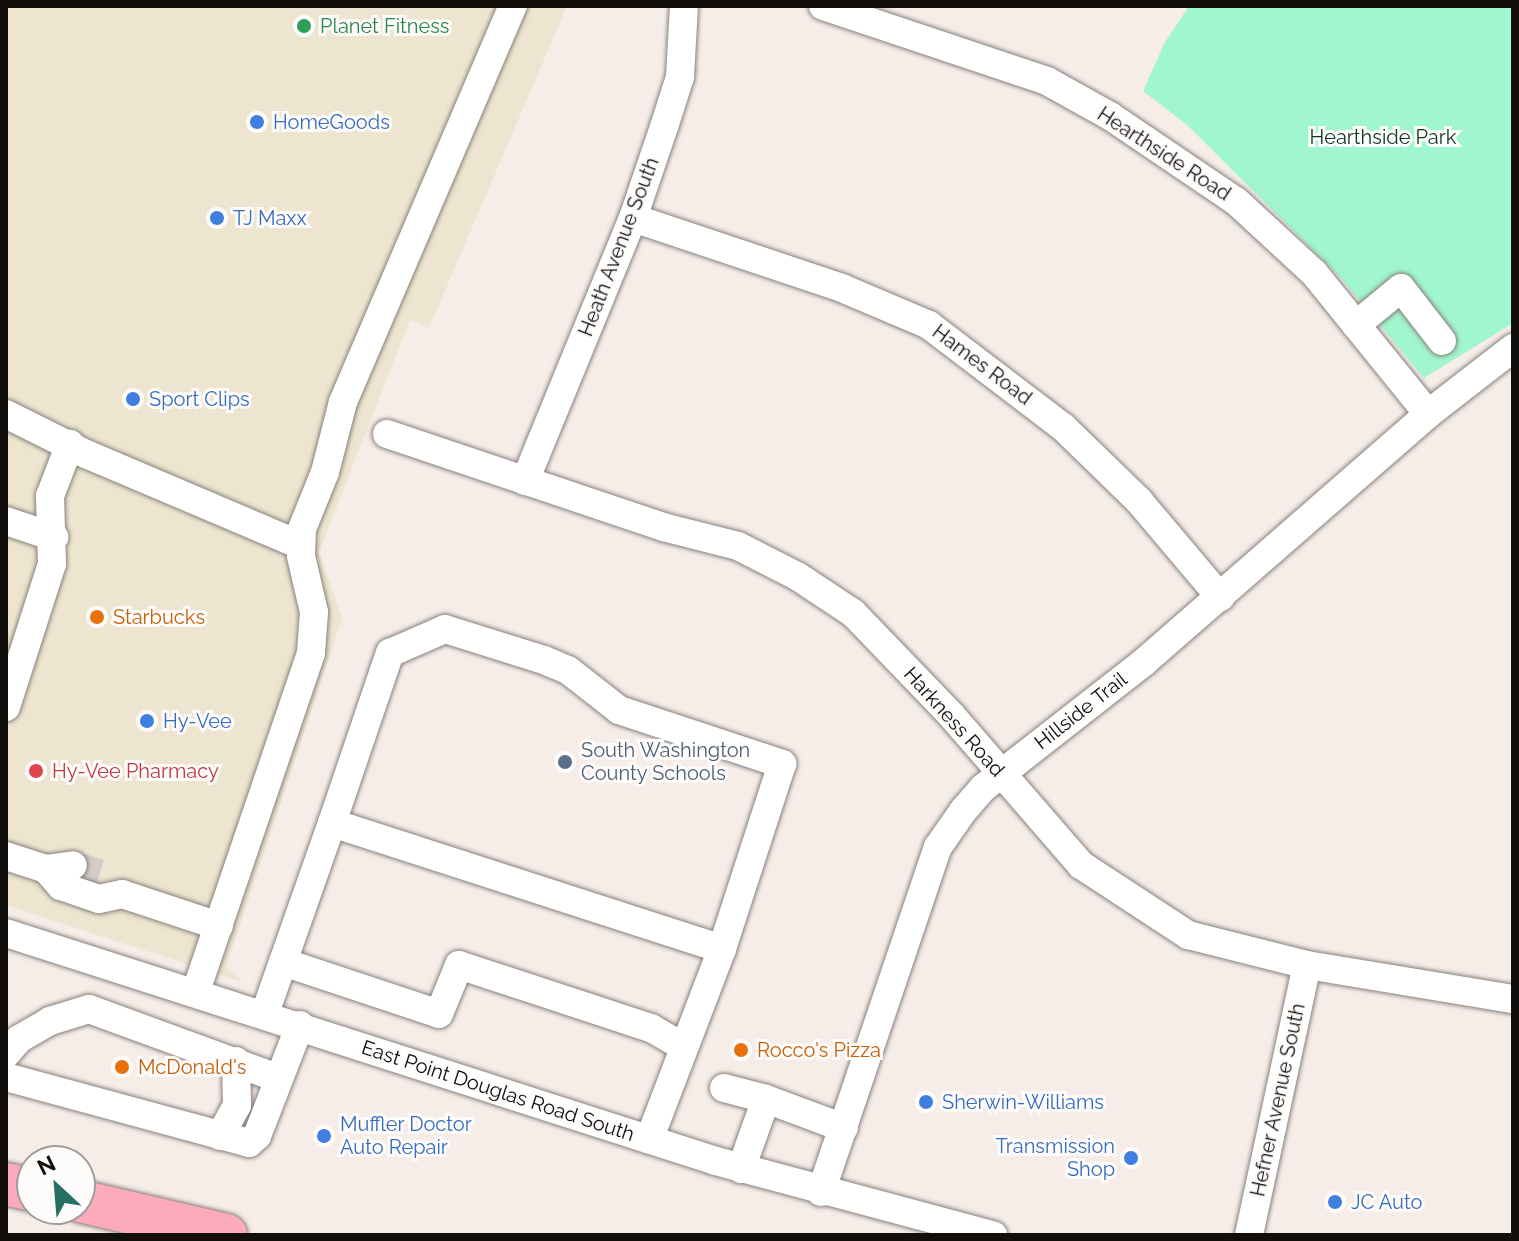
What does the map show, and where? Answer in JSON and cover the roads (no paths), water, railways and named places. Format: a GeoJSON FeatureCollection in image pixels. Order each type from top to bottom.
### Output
{"type":"FeatureCollection","features":[{"type":"Feature","properties":{"kind":"highway"},"geometry":{"type":"LineString","coordinates":[[96,1205],[226,1235]]}},
{"type":"Feature","properties":{"kind":"street"},"geometry":{"type":"LineString","coordinates":[[196,991],[311,653],[314,612],[300,545],[341,407],[513,6]]}},
{"type":"Feature","properties":{"kind":"street","name":"Heath Avenue South"},"geometry":{"type":"LineString","coordinates":[[525,481],[633,218],[680,77],[684,6]]}},
{"type":"Feature","properties":{"kind":"street","name":"Hearthside Road"},"geometry":{"type":"LineString","coordinates":[[823,6],[1047,81],[1110,116],[1237,202],[1314,273],[1428,414]]}},
{"type":"Feature","properties":{"kind":"street","name":"Hames Road"},"geometry":{"type":"LineString","coordinates":[[633,218],[842,288],[929,325],[1063,427],[1139,501],[1220,597]]}},
{"type":"Feature","properties":{"kind":"street"},"geometry":{"type":"LineString","coordinates":[[1356,325],[1401,288],[1442,341]]}},
{"type":"Feature","properties":{"kind":"street","name":"Hillside Trail"},"geometry":{"type":"LineString","coordinates":[[821,1192],[938,847],[1000,774],[1220,597],[1428,414],[1513,348]]}},
{"type":"Feature","properties":{"kind":"street"},"geometry":{"type":"LineString","coordinates":[[6,414],[300,545]]}},
{"type":"Feature","properties":{"kind":"street","name":"Harkness Road"},"geometry":{"type":"LineString","coordinates":[[387,434],[663,527],[738,546],[797,576],[853,613],[1081,865],[1130,901],[1188,935],[1307,965],[1513,999]]}},
{"type":"Feature","properties":{"kind":"street"},"geometry":{"type":"LineString","coordinates":[[6,707],[52,564],[54,537],[50,496],[70,444]]}},
{"type":"Feature","properties":{"kind":"street"},"geometry":{"type":"LineString","coordinates":[[6,521],[54,537]]}},
{"type":"Feature","properties":{"kind":"street"},"geometry":{"type":"LineString","coordinates":[[265,1013],[390,653],[445,629],[544,660],[568,670],[619,710],[782,764],[722,949],[649,1140]]}},
{"type":"Feature","properties":{"kind":"street"},"geometry":{"type":"LineString","coordinates":[[332,823],[722,949]]}},
{"type":"Feature","properties":{"kind":"street"},"geometry":{"type":"LineString","coordinates":[[6,856],[60,867],[61,886],[86,895],[103,899],[113,884],[219,926]]}},
{"type":"Feature","properties":{"kind":"street","name":"East Point Douglas Road South"},"geometry":{"type":"LineString","coordinates":[[6,933],[265,1013],[741,1169],[993,1235]]}},
{"type":"Feature","properties":{"kind":"street"},"geometry":{"type":"LineString","coordinates":[[283,962],[439,1014],[459,965],[651,1028],[684,1047]]}},
{"type":"Feature","properties":{"kind":"street"},"geometry":{"type":"LineString","coordinates":[[89,1009],[99,964]]}},
{"type":"Feature","properties":{"kind":"street","name":"Hefner Avenue South"},"geometry":{"type":"LineString","coordinates":[[1249,1235],[1307,965]]}},
{"type":"Feature","properties":{"kind":"street"},"geometry":{"type":"LineString","coordinates":[[6,1054],[19,1039],[50,1021],[89,1009],[278,1078]]}},
{"type":"Feature","properties":{"kind":"street"},"geometry":{"type":"LineString","coordinates":[[6,1077],[220,1136],[252,1140],[300,1025]]}},
{"type":"Feature","properties":{"kind":"street"},"geometry":{"type":"LineString","coordinates":[[220,1136],[237,1105],[236,1061]]}},
{"type":"Feature","properties":{"kind":"street"},"geometry":{"type":"LineString","coordinates":[[724,1088],[766,1099],[844,1128]]}},
{"type":"Feature","properties":{"kind":"street"},"geometry":{"type":"LineString","coordinates":[[741,1169],[766,1099]]}},
{"type":"Feature","properties":{"kind":"tunnel"},"geometry":{"type":"LineString","coordinates":[[73,865],[103,874]]}},
{"type":"Feature","properties":{"kind":"place","name":"Planet Fitness"},"geometry":{"type":"Point","coordinates":[304,26]}},
{"type":"Feature","properties":{"kind":"place","name":"HomeGoods"},"geometry":{"type":"Point","coordinates":[257,122]}},
{"type":"Feature","properties":{"kind":"place","name":"TJ Maxx"},"geometry":{"type":"Point","coordinates":[217,218]}},
{"type":"Feature","properties":{"kind":"place","name":"Sport Clips"},"geometry":{"type":"Point","coordinates":[133,399]}},
{"type":"Feature","properties":{"kind":"place","name":"Starbucks"},"geometry":{"type":"Point","coordinates":[97,617]}},
{"type":"Feature","properties":{"kind":"place","name":"Hy-Vee"},"geometry":{"type":"Point","coordinates":[147,721]}},
{"type":"Feature","properties":{"kind":"place","name":"South Washington County Schools"},"geometry":{"type":"Point","coordinates":[565,762]}},
{"type":"Feature","properties":{"kind":"place","name":"Hy-Vee Pharmacy"},"geometry":{"type":"Point","coordinates":[36,771]}},
{"type":"Feature","properties":{"kind":"place","name":"Rocco's Pizza"},"geometry":{"type":"Point","coordinates":[741,1050]}},
{"type":"Feature","properties":{"kind":"place","name":"McDonald's"},"geometry":{"type":"Point","coordinates":[122,1067]}},
{"type":"Feature","properties":{"kind":"place","name":"Sherwin-Williams"},"geometry":{"type":"Point","coordinates":[926,1102]}},
{"type":"Feature","properties":{"kind":"place","name":"Muffler Doctor Auto Repair"},"geometry":{"type":"Point","coordinates":[324,1136]}},
{"type":"Feature","properties":{"kind":"place","name":"Transmission Shop"},"geometry":{"type":"Point","coordinates":[1131,1158]}},
{"type":"Feature","properties":{"kind":"place","name":"JC Auto"},"geometry":{"type":"Point","coordinates":[1335,1202]}},
{"type":"Feature","properties":{"kind":"park label","name":"Hearthside Park"},"geometry":{"type":"Point","coordinates":[1383,137]}}]}
